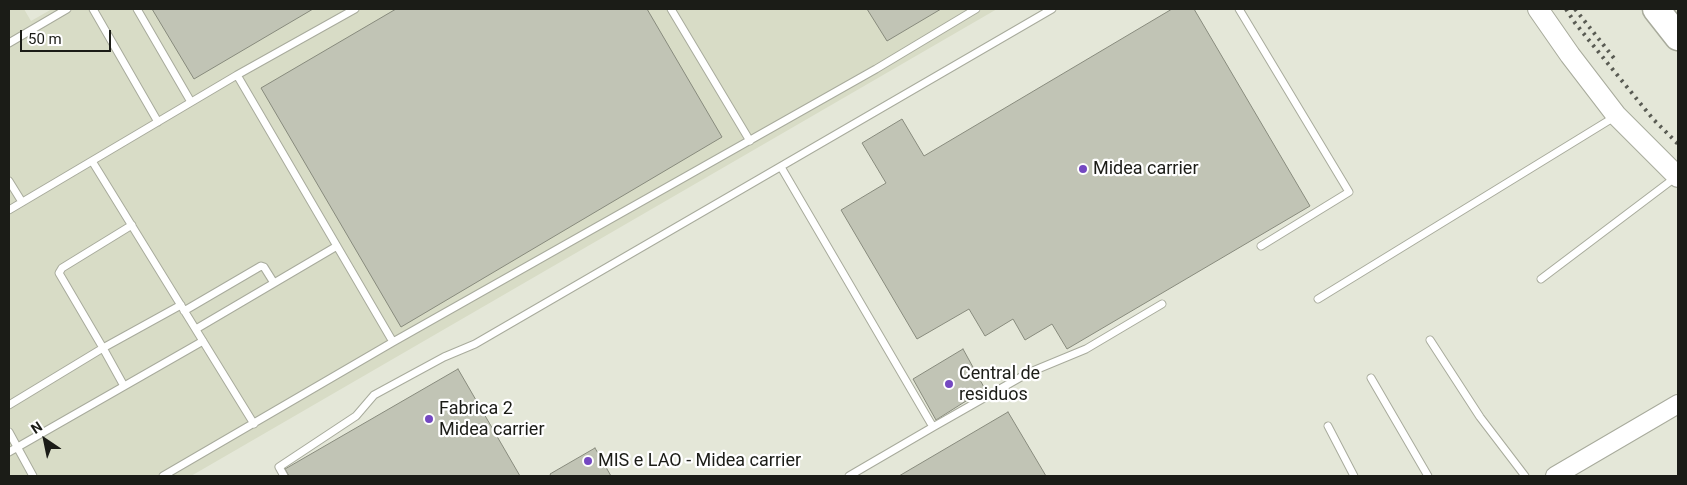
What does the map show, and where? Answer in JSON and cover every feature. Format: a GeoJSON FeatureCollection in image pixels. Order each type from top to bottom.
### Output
{"type":"FeatureCollection","features":[{"type":"Feature","properties":{"kind":"highway"},"geometry":{"type":"LineString","coordinates":[[1656,9],[1678,36]]}},
{"type":"Feature","properties":{"kind":"main road"},"geometry":{"type":"LineString","coordinates":[[1538,9],[1616,115],[1678,177]]}},
{"type":"Feature","properties":{"kind":"street"},"geometry":{"type":"LineString","coordinates":[[1555,476],[1678,404]]}},
{"type":"Feature","properties":{"kind":"lane"},"geometry":{"type":"LineString","coordinates":[[9,43],[67,9]]}},
{"type":"Feature","properties":{"kind":"lane"},"geometry":{"type":"LineString","coordinates":[[93,9],[158,122]]}},
{"type":"Feature","properties":{"kind":"lane"},"geometry":{"type":"LineString","coordinates":[[137,9],[191,102]]}},
{"type":"Feature","properties":{"kind":"lane"},"geometry":{"type":"LineString","coordinates":[[9,210],[237,75],[355,9]]}},
{"type":"Feature","properties":{"kind":"lane"},"geometry":{"type":"LineString","coordinates":[[671,9],[750,141]]}},
{"type":"Feature","properties":{"kind":"lane"},"geometry":{"type":"LineString","coordinates":[[163,476],[393,342],[876,69],[976,9]]}},
{"type":"Feature","properties":{"kind":"lane"},"geometry":{"type":"LineString","coordinates":[[284,476],[279,467],[356,416],[374,395],[444,357],[475,344],[1052,9]]}},
{"type":"Feature","properties":{"kind":"lane"},"geometry":{"type":"LineString","coordinates":[[1239,9],[1349,192],[1261,246]]}},
{"type":"Feature","properties":{"kind":"lane"},"geometry":{"type":"LineString","coordinates":[[237,75],[393,342]]}},
{"type":"Feature","properties":{"kind":"lane"},"geometry":{"type":"LineString","coordinates":[[1318,300],[1616,115]]}},
{"type":"Feature","properties":{"kind":"lane"},"geometry":{"type":"LineString","coordinates":[[92,161],[254,424]]}},
{"type":"Feature","properties":{"kind":"lane"},"geometry":{"type":"LineString","coordinates":[[781,167],[933,428]]}},
{"type":"Feature","properties":{"kind":"lane"},"geometry":{"type":"LineString","coordinates":[[1541,279],[1678,177]]}},
{"type":"Feature","properties":{"kind":"lane"},"geometry":{"type":"LineString","coordinates":[[9,181],[22,202]]}},
{"type":"Feature","properties":{"kind":"lane"},"geometry":{"type":"LineString","coordinates":[[124,386],[59,273],[62,268],[132,225]]}},
{"type":"Feature","properties":{"kind":"lane"},"geometry":{"type":"LineString","coordinates":[[196,329],[337,246]]}},
{"type":"Feature","properties":{"kind":"lane"},"geometry":{"type":"LineString","coordinates":[[9,406],[103,348],[261,266],[264,267],[274,283]]}},
{"type":"Feature","properties":{"kind":"lane"},"geometry":{"type":"LineString","coordinates":[[849,476],[1028,373],[1086,349],[1162,304]]}},
{"type":"Feature","properties":{"kind":"lane"},"geometry":{"type":"LineString","coordinates":[[1430,340],[1480,417],[1525,476]]}},
{"type":"Feature","properties":{"kind":"lane"},"geometry":{"type":"LineString","coordinates":[[9,452],[204,341]]}},
{"type":"Feature","properties":{"kind":"lane"},"geometry":{"type":"LineString","coordinates":[[1371,378],[1428,476]]}},
{"type":"Feature","properties":{"kind":"lane"},"geometry":{"type":"LineString","coordinates":[[1328,426],[1354,476]]}},
{"type":"Feature","properties":{"kind":"lane"},"geometry":{"type":"LineString","coordinates":[[9,432],[33,476]]}},
{"type":"Feature","properties":{"kind":"shaded area"},"geometry":{"type":"Polygon","coordinates":[[[9,9],[24,9],[31,21],[52,9],[997,9],[191,476],[9,476],[9,9]]]}},
{"type":"Feature","properties":{"kind":"building"},"geometry":{"type":"Polygon","coordinates":[[[152,9],[313,9],[194,79],[152,9]]]}},
{"type":"Feature","properties":{"kind":"building"},"geometry":{"type":"Polygon","coordinates":[[[396,9],[647,9],[722,137],[401,327],[261,88],[396,9]]]}},
{"type":"Feature","properties":{"kind":"building"},"geometry":{"type":"Polygon","coordinates":[[[867,9],[941,9],[887,41],[867,9]]]}},
{"type":"Feature","properties":{"kind":"building","name":"Midea carrier"},"geometry":{"type":"Polygon","coordinates":[[[1172,9],[1194,9],[1310,206],[1067,349],[1052,324],[1025,340],[1013,319],[985,336],[969,309],[917,339],[841,210],[886,183],[862,143],[902,119],[924,156],[1172,9]]]}},
{"type":"Feature","properties":{"kind":"building","name":"Central de residuos"},"geometry":{"type":"Polygon","coordinates":[[[963,349],[985,389],[936,420],[913,379],[963,349]]]}},
{"type":"Feature","properties":{"kind":"building","name":"Fabrica 2 Midea carrier"},"geometry":{"type":"Polygon","coordinates":[[[458,369],[520,476],[289,476],[285,469],[458,369]]]}},
{"type":"Feature","properties":{"kind":"building"},"geometry":{"type":"Polygon","coordinates":[[[1008,412],[1046,476],[899,476],[1008,412]]]}},
{"type":"Feature","properties":{"kind":"building","name":"MIS e LAO - Midea carrier"},"geometry":{"type":"Polygon","coordinates":[[[595,448],[611,476],[551,476],[550,474],[595,448]]]}},
{"type":"Feature","properties":{"kind":"railway"},"geometry":{"type":"LineString","coordinates":[[1566,9],[1575,23],[1653,119],[1678,144]]}},
{"type":"Feature","properties":{"kind":"railway"},"geometry":{"type":"LineString","coordinates":[[1575,9],[1617,62]]}},
{"type":"Feature","properties":{"kind":"place","name":"Midea carrier"},"geometry":{"type":"Point","coordinates":[1083,169]}},
{"type":"Feature","properties":{"kind":"place","name":"Central de residuos"},"geometry":{"type":"Point","coordinates":[949,384]}},
{"type":"Feature","properties":{"kind":"place","name":"Fabrica 2 Midea carrier"},"geometry":{"type":"Point","coordinates":[429,419]}},
{"type":"Feature","properties":{"kind":"place","name":"MIS e LAO - Midea carrier"},"geometry":{"type":"Point","coordinates":[588,461]}}]}
